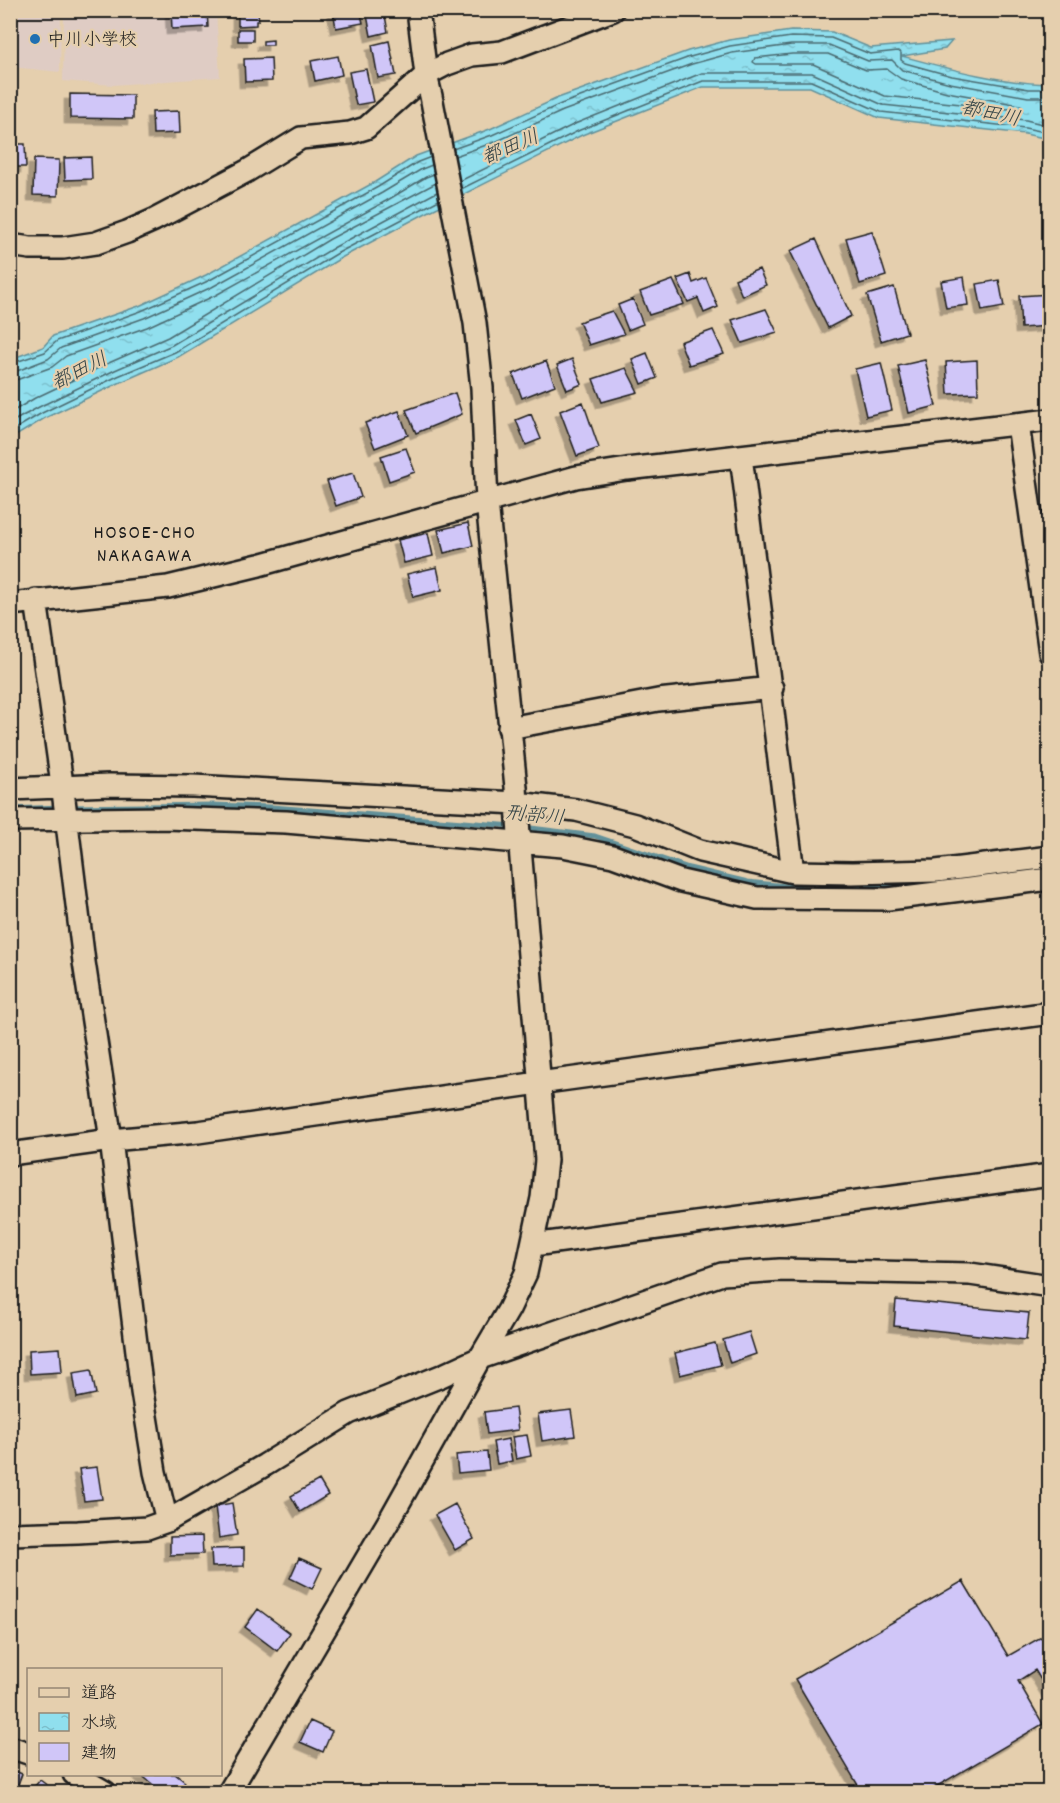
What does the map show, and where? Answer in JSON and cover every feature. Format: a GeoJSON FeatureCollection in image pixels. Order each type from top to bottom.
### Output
{"type":"FeatureCollection","features":[{"type":"Feature","properties":{"kind":"street"},"geometry":{"type":"LineString","coordinates":[[229,1792],[390,1519],[509,1309],[526,1273],[542,1198],[546,1160],[517,805],[487,502],[482,388],[475,323],[426,75],[418,10]]}},
{"type":"Feature","properties":{"kind":"street"},"geometry":{"type":"LineString","coordinates":[[10,245],[63,249],[96,243],[127,232],[247,171],[301,138],[350,134],[366,128],[426,75],[447,64],[472,55],[502,52],[613,10]]}},
{"type":"Feature","properties":{"kind":"street"},"geometry":{"type":"LineString","coordinates":[[10,604],[168,586],[259,565],[576,477],[627,469],[1050,420]]}},
{"type":"Feature","properties":{"kind":"street"},"geometry":{"type":"LineString","coordinates":[[1018,424],[1050,653]]}},
{"type":"Feature","properties":{"kind":"street"},"geometry":{"type":"LineString","coordinates":[[741,456],[793,872]]}},
{"type":"Feature","properties":{"kind":"street"},"geometry":{"type":"LineString","coordinates":[[36,600],[67,817],[84,962],[111,1140],[142,1392],[155,1472],[167,1521]]}},
{"type":"Feature","properties":{"kind":"street"},"geometry":{"type":"LineString","coordinates":[[509,728],[658,700],[771,688]]}},
{"type":"Feature","properties":{"kind":"street"},"geometry":{"type":"LineString","coordinates":[[10,789],[63,789],[110,784],[193,786],[576,810],[635,825],[700,851],[793,872],[936,871],[1050,857]]}},
{"type":"Feature","properties":{"kind":"street"},"geometry":{"type":"LineString","coordinates":[[10,820],[67,817],[286,822],[520,839],[613,856],[681,881],[757,898],[888,899],[1050,879]]}},
{"type":"Feature","properties":{"kind":"street"},"geometry":{"type":"LineString","coordinates":[[10,1154],[111,1140],[198,1132],[1050,1013]]}},
{"type":"Feature","properties":{"kind":"street"},"geometry":{"type":"LineString","coordinates":[[533,1245],[1050,1175]]}},
{"type":"Feature","properties":{"kind":"street"},"geometry":{"type":"LineString","coordinates":[[10,1534],[147,1528],[167,1521],[265,1465],[349,1413],[480,1358],[722,1274],[780,1270],[959,1274],[1050,1286]]}},
{"type":"Feature","properties":{"kind":"street"},"geometry":{"type":"LineString","coordinates":[[10,1747],[27,1753]]}},
{"type":"Feature","properties":{"kind":"street"},"geometry":{"type":"LineString","coordinates":[[77,1776],[105,1792]]}},
{"type":"Feature","properties":{"kind":"shaded area","name":"中川小学校"},"geometry":{"type":"Polygon","coordinates":[[[10,11],[61,11],[60,72],[11,67],[10,11]]]}},
{"type":"Feature","properties":{"kind":"shaded area"},"geometry":{"type":"Polygon","coordinates":[[[64,11],[216,11],[220,77],[113,85],[63,81],[64,11]]]}},
{"type":"Feature","properties":{"kind":"water","name":"都田川"},"geometry":{"type":"Polygon","coordinates":[[[791,31],[832,32],[871,48],[952,41],[945,49],[902,56],[994,78],[1049,84],[1049,139],[1025,134],[879,118],[810,87],[703,87],[582,135],[426,213],[341,258],[178,357],[45,418],[11,439],[11,359],[43,347],[53,336],[139,306],[206,275],[375,182],[416,156],[490,129],[558,98],[688,51],[729,40],[791,31]]]}},
{"type":"Feature","properties":{"kind":"building"},"geometry":{"type":"Polygon","coordinates":[[[171,10],[207,10],[208,27],[172,29],[171,10]]]}},
{"type":"Feature","properties":{"kind":"building"},"geometry":{"type":"Polygon","coordinates":[[[238,10],[255,10],[259,21],[256,21],[256,25],[238,26],[238,10]]]}},
{"type":"Feature","properties":{"kind":"building"},"geometry":{"type":"Polygon","coordinates":[[[333,10],[360,10],[363,23],[336,28],[333,10]]]}},
{"type":"Feature","properties":{"kind":"building"},"geometry":{"type":"Polygon","coordinates":[[[366,10],[384,10],[388,32],[371,36],[366,10]]]}},
{"type":"Feature","properties":{"kind":"building"},"geometry":{"type":"Polygon","coordinates":[[[238,29],[253,29],[253,41],[238,41],[238,29]]]}},
{"type":"Feature","properties":{"kind":"building"},"geometry":{"type":"Polygon","coordinates":[[[273,40],[273,45],[263,45],[263,41],[273,40]]]}},
{"type":"Feature","properties":{"kind":"building"},"geometry":{"type":"Polygon","coordinates":[[[389,41],[396,75],[378,78],[372,45],[389,41]]]}},
{"type":"Feature","properties":{"kind":"building"},"geometry":{"type":"Polygon","coordinates":[[[338,56],[342,75],[315,81],[311,61],[338,56]]]}},
{"type":"Feature","properties":{"kind":"building"},"geometry":{"type":"Polygon","coordinates":[[[271,58],[272,81],[245,82],[244,59],[271,58]]]}},
{"type":"Feature","properties":{"kind":"building"},"geometry":{"type":"Polygon","coordinates":[[[366,69],[373,102],[356,105],[349,72],[366,69]]]}},
{"type":"Feature","properties":{"kind":"building"},"geometry":{"type":"Polygon","coordinates":[[[70,94],[133,95],[133,119],[70,118],[70,94]]]}},
{"type":"Feature","properties":{"kind":"building"},"geometry":{"type":"Polygon","coordinates":[[[179,111],[180,133],[153,134],[152,112],[179,111]]]}},
{"type":"Feature","properties":{"kind":"building"},"geometry":{"type":"Polygon","coordinates":[[[10,144],[25,144],[26,167],[10,167],[10,144]]]}},
{"type":"Feature","properties":{"kind":"building"},"geometry":{"type":"Polygon","coordinates":[[[91,157],[92,179],[65,180],[64,158],[91,157]]]}},
{"type":"Feature","properties":{"kind":"building"},"geometry":{"type":"Polygon","coordinates":[[[34,159],[59,160],[58,196],[33,195],[34,159]]]}},
{"type":"Feature","properties":{"kind":"building"},"geometry":{"type":"Polygon","coordinates":[[[872,231],[886,276],[860,284],[846,238],[872,231]]]}},
{"type":"Feature","properties":{"kind":"building"},"geometry":{"type":"Polygon","coordinates":[[[816,239],[851,316],[828,328],[790,251],[816,239]]]}},
{"type":"Feature","properties":{"kind":"building"},"geometry":{"type":"Polygon","coordinates":[[[759,269],[766,285],[742,296],[735,279],[759,269]]]}},
{"type":"Feature","properties":{"kind":"building"},"geometry":{"type":"Polygon","coordinates":[[[690,274],[693,283],[706,278],[718,307],[704,313],[698,298],[688,302],[677,279],[690,274]]]}},
{"type":"Feature","properties":{"kind":"building"},"geometry":{"type":"Polygon","coordinates":[[[964,277],[968,305],[946,308],[941,281],[964,277]]]}},
{"type":"Feature","properties":{"kind":"building"},"geometry":{"type":"Polygon","coordinates":[[[673,280],[684,304],[649,315],[640,292],[673,280]]]}},
{"type":"Feature","properties":{"kind":"building"},"geometry":{"type":"Polygon","coordinates":[[[999,280],[1004,307],[982,311],[977,284],[999,280]]]}},
{"type":"Feature","properties":{"kind":"building"},"geometry":{"type":"Polygon","coordinates":[[[894,287],[907,333],[881,341],[867,295],[894,287]]]}},
{"type":"Feature","properties":{"kind":"building"},"geometry":{"type":"Polygon","coordinates":[[[1050,294],[1050,326],[1021,328],[1019,296],[1050,294]]]}},
{"type":"Feature","properties":{"kind":"building"},"geometry":{"type":"Polygon","coordinates":[[[633,299],[643,324],[628,330],[618,305],[633,299]]]}},
{"type":"Feature","properties":{"kind":"building"},"geometry":{"type":"Polygon","coordinates":[[[766,309],[777,332],[742,343],[732,320],[766,309]]]}},
{"type":"Feature","properties":{"kind":"building"},"geometry":{"type":"Polygon","coordinates":[[[612,311],[624,334],[589,345],[579,322],[612,311]]]}},
{"type":"Feature","properties":{"kind":"building"},"geometry":{"type":"Polygon","coordinates":[[[713,330],[724,354],[689,365],[680,342],[713,330]]]}},
{"type":"Feature","properties":{"kind":"building"},"geometry":{"type":"Polygon","coordinates":[[[647,353],[657,378],[642,384],[632,359],[647,353]]]}},
{"type":"Feature","properties":{"kind":"building"},"geometry":{"type":"Polygon","coordinates":[[[572,359],[582,384],[567,390],[557,365],[572,359]]]}},
{"type":"Feature","properties":{"kind":"building"},"geometry":{"type":"Polygon","coordinates":[[[925,360],[936,406],[909,413],[898,366],[925,360]]]}},
{"type":"Feature","properties":{"kind":"building"},"geometry":{"type":"Polygon","coordinates":[[[977,360],[978,393],[948,394],[946,362],[977,360]]]}},
{"type":"Feature","properties":{"kind":"building"},"geometry":{"type":"Polygon","coordinates":[[[546,361],[555,385],[522,398],[513,374],[546,361]]]}},
{"type":"Feature","properties":{"kind":"building"},"geometry":{"type":"Polygon","coordinates":[[[881,363],[892,410],[866,416],[855,369],[881,363]]]}},
{"type":"Feature","properties":{"kind":"building"},"geometry":{"type":"Polygon","coordinates":[[[626,368],[638,392],[602,402],[593,379],[626,368]]]}},
{"type":"Feature","properties":{"kind":"building"},"geometry":{"type":"Polygon","coordinates":[[[455,393],[462,414],[416,433],[406,410],[455,393]]]}},
{"type":"Feature","properties":{"kind":"building"},"geometry":{"type":"Polygon","coordinates":[[[583,402],[599,448],[577,456],[560,411],[583,402]]]}},
{"type":"Feature","properties":{"kind":"building"},"geometry":{"type":"Polygon","coordinates":[[[399,411],[408,435],[375,448],[365,423],[399,411]]]}},
{"type":"Feature","properties":{"kind":"building"},"geometry":{"type":"Polygon","coordinates":[[[531,414],[541,439],[526,445],[516,420],[531,414]]]}},
{"type":"Feature","properties":{"kind":"building"},"geometry":{"type":"Polygon","coordinates":[[[406,448],[415,472],[389,481],[381,456],[406,448]]]}},
{"type":"Feature","properties":{"kind":"building"},"geometry":{"type":"Polygon","coordinates":[[[353,473],[361,497],[336,506],[327,481],[353,473]]]}},
{"type":"Feature","properties":{"kind":"building"},"geometry":{"type":"Polygon","coordinates":[[[468,523],[473,546],[444,553],[438,530],[468,523]]]}},
{"type":"Feature","properties":{"kind":"building"},"geometry":{"type":"Polygon","coordinates":[[[428,533],[433,556],[404,563],[398,540],[428,533]]]}},
{"type":"Feature","properties":{"kind":"building"},"geometry":{"type":"Polygon","coordinates":[[[437,567],[442,590],[413,597],[407,574],[437,567]]]}},
{"type":"Feature","properties":{"kind":"building"},"geometry":{"type":"Polygon","coordinates":[[[896,1300],[1029,1313],[1026,1340],[894,1326],[896,1300]]]}},
{"type":"Feature","properties":{"kind":"building"},"geometry":{"type":"Polygon","coordinates":[[[749,1332],[756,1354],[730,1363],[723,1340],[749,1332]]]}},
{"type":"Feature","properties":{"kind":"building"},"geometry":{"type":"Polygon","coordinates":[[[715,1343],[721,1365],[680,1375],[675,1353],[715,1343]]]}},
{"type":"Feature","properties":{"kind":"building"},"geometry":{"type":"Polygon","coordinates":[[[60,1348],[62,1372],[30,1374],[29,1350],[60,1348]]]}},
{"type":"Feature","properties":{"kind":"building"},"geometry":{"type":"Polygon","coordinates":[[[91,1370],[96,1394],[77,1398],[73,1373],[91,1370]]]}},
{"type":"Feature","properties":{"kind":"building"},"geometry":{"type":"Polygon","coordinates":[[[515,1408],[518,1430],[487,1434],[484,1412],[515,1408]]]}},
{"type":"Feature","properties":{"kind":"building"},"geometry":{"type":"Polygon","coordinates":[[[571,1410],[575,1436],[542,1441],[538,1414],[571,1410]]]}},
{"type":"Feature","properties":{"kind":"building"},"geometry":{"type":"Polygon","coordinates":[[[527,1435],[531,1456],[516,1459],[512,1437],[527,1435]]]}},
{"type":"Feature","properties":{"kind":"building"},"geometry":{"type":"Polygon","coordinates":[[[508,1439],[512,1461],[497,1464],[493,1442],[508,1439]]]}},
{"type":"Feature","properties":{"kind":"building"},"geometry":{"type":"Polygon","coordinates":[[[487,1452],[489,1470],[458,1473],[456,1455],[487,1452]]]}},
{"type":"Feature","properties":{"kind":"building"},"geometry":{"type":"Polygon","coordinates":[[[97,1467],[102,1499],[84,1501],[79,1469],[97,1467]]]}},
{"type":"Feature","properties":{"kind":"building"},"geometry":{"type":"Polygon","coordinates":[[[319,1480],[328,1495],[300,1512],[291,1496],[319,1480]]]}},
{"type":"Feature","properties":{"kind":"building"},"geometry":{"type":"Polygon","coordinates":[[[232,1503],[237,1535],[219,1538],[215,1506],[232,1503]]]}},
{"type":"Feature","properties":{"kind":"building"},"geometry":{"type":"Polygon","coordinates":[[[455,1504],[474,1539],[455,1550],[435,1515],[455,1504]]]}},
{"type":"Feature","properties":{"kind":"building"},"geometry":{"type":"Polygon","coordinates":[[[202,1536],[203,1554],[170,1555],[170,1537],[202,1536]]]}},
{"type":"Feature","properties":{"kind":"building"},"geometry":{"type":"Polygon","coordinates":[[[244,1548],[244,1566],[212,1567],[211,1549],[244,1548]]]}},
{"type":"Feature","properties":{"kind":"building"},"geometry":{"type":"Polygon","coordinates":[[[299,1558],[322,1568],[312,1589],[290,1578],[299,1558]]]}},
{"type":"Feature","properties":{"kind":"building"},"geometry":{"type":"Polygon","coordinates":[[[963,1581],[1008,1656],[1050,1632],[1050,1695],[1035,1670],[1018,1681],[1043,1724],[927,1792],[862,1792],[795,1679],[963,1581]]]}},
{"type":"Feature","properties":{"kind":"building"},"geometry":{"type":"Polygon","coordinates":[[[258,1609],[290,1633],[277,1651],[245,1627],[258,1609]]]}},
{"type":"Feature","properties":{"kind":"building"},"geometry":{"type":"Polygon","coordinates":[[[310,1721],[332,1731],[323,1752],[300,1742],[310,1721]]]}},
{"type":"Feature","properties":{"kind":"building"},"geometry":{"type":"Polygon","coordinates":[[[10,1769],[22,1774],[15,1792],[10,1792],[10,1769]]]}},
{"type":"Feature","properties":{"kind":"building"},"geometry":{"type":"Polygon","coordinates":[[[142,1776],[178,1776],[185,1782],[177,1792],[162,1792],[142,1776]]]}},
{"type":"Feature","properties":{"kind":"building"},"geometry":{"type":"Polygon","coordinates":[[[40,1780],[56,1792],[30,1792],[40,1780]]]}},
{"type":"Feature","properties":{"kind":"waterway","name":"刑部川"},"geometry":{"type":"LineString","coordinates":[[71,807],[213,805],[272,807],[514,826]]}},
{"type":"Feature","properties":{"kind":"waterway","name":"刑部川"},"geometry":{"type":"LineString","coordinates":[[10,809],[62,807]]}},
{"type":"Feature","properties":{"kind":"waterway","name":"刑部川"},"geometry":{"type":"LineString","coordinates":[[523,827],[595,836],[689,868],[748,882],[814,889],[923,882]]}},
{"type":"Feature","properties":{"kind":"place","name":"中川小学校"},"geometry":{"type":"Point","coordinates":[35,39]}},
{"type":"Feature","properties":{"kind":"district","name":"HOSOE-CHO NAKAGAWA"},"geometry":{"type":"Point","coordinates":[145,542]}}]}
